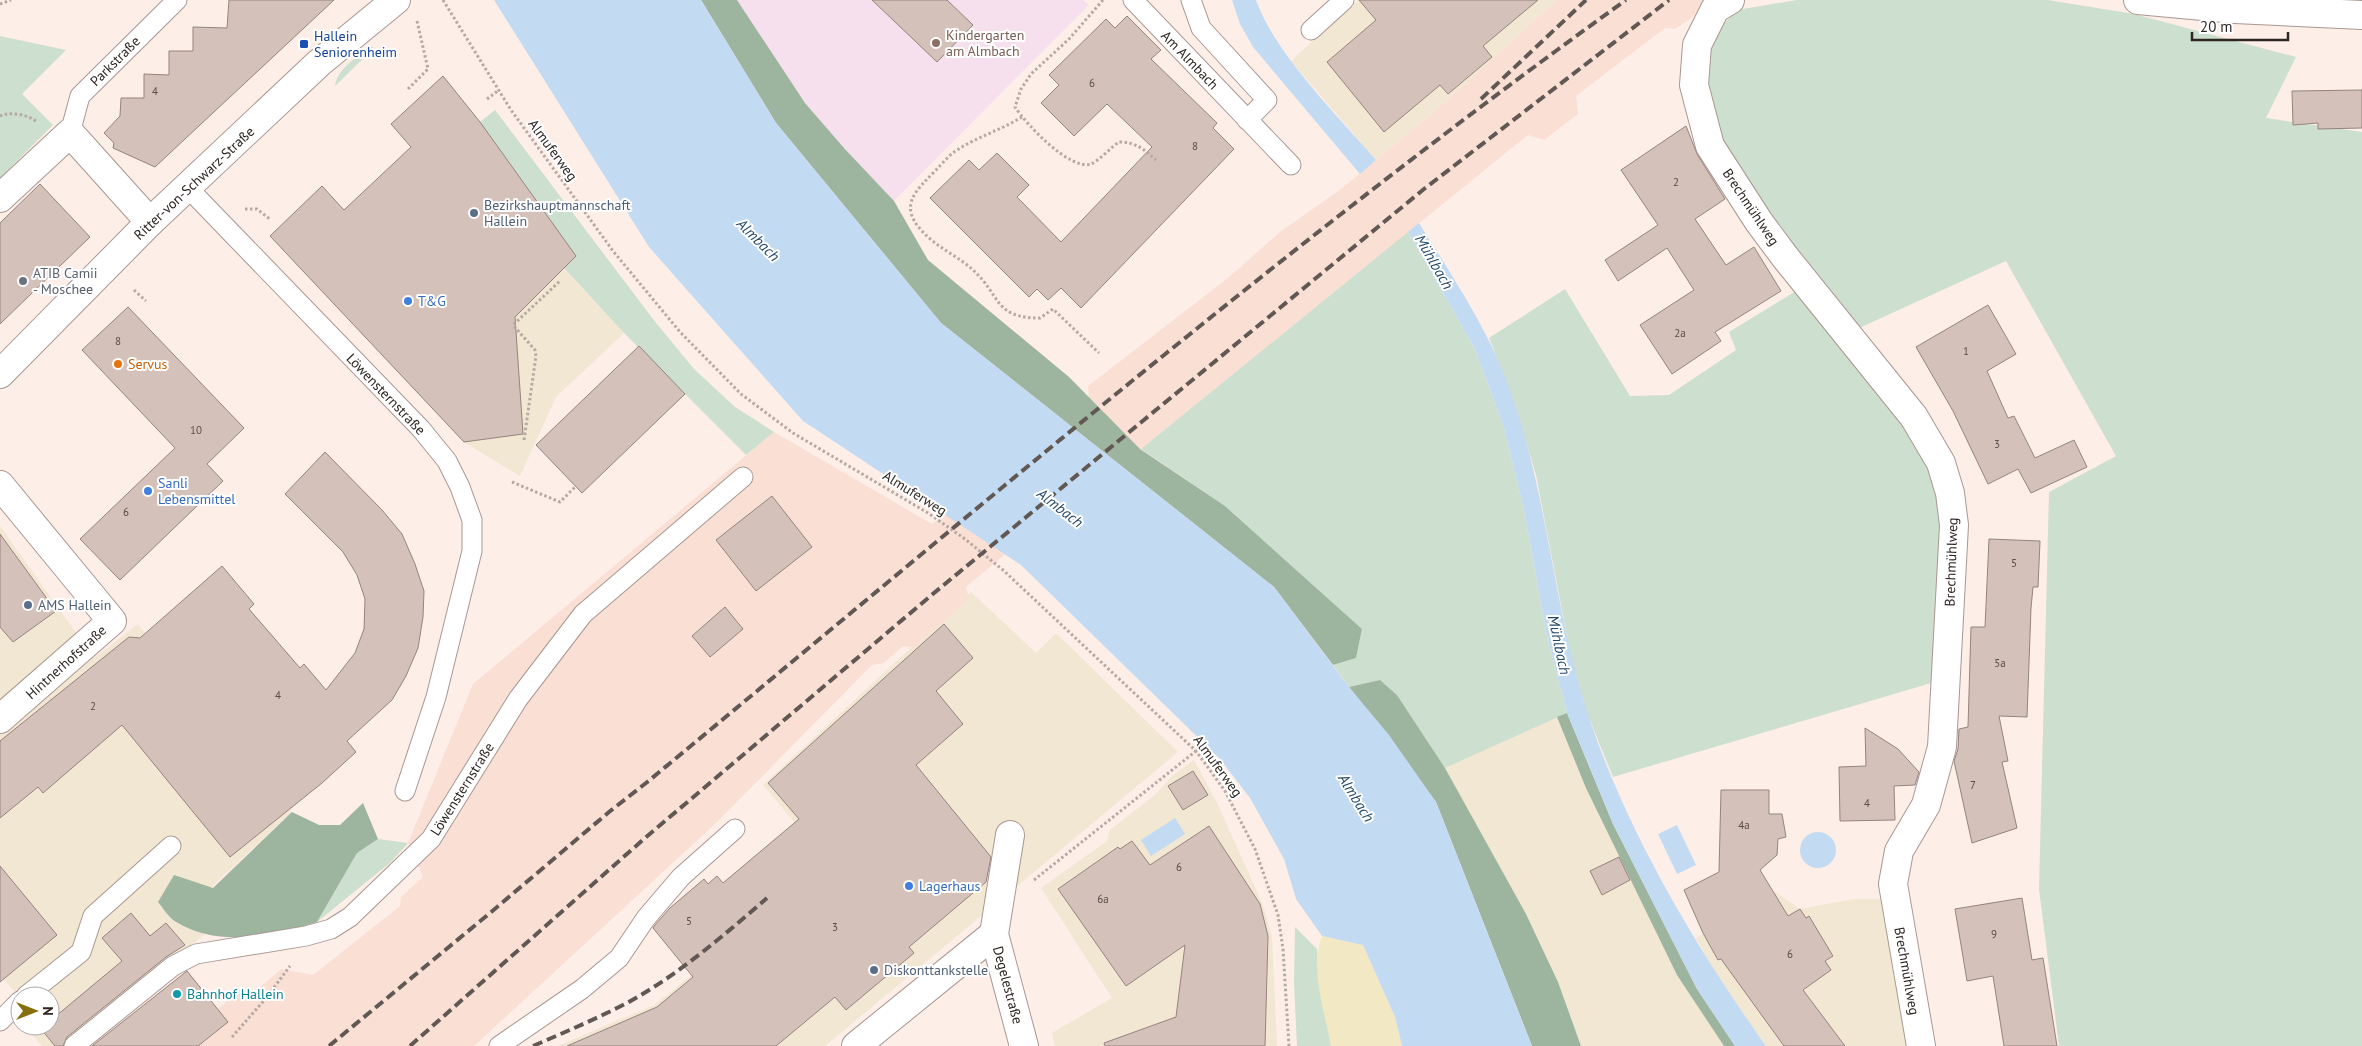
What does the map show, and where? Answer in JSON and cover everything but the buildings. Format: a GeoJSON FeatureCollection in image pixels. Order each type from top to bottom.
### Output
{"type":"FeatureCollection","features":[{"type":"Feature","properties":{"kind":"street","name":"Brechmühlweg"},"geometry":{"type":"LineString","coordinates":[[1730,0],[1715,10],[1697,45],[1694,85],[1710,146],[1759,222],[1785,258],[1914,417],[1941,463],[1950,493],[1954,525],[1942,747],[1926,805],[1899,851],[1893,884],[1921,1046]]}},
{"type":"Feature","properties":{"kind":"street"},"geometry":{"type":"LineString","coordinates":[[2138,0],[2235,9],[2362,14]]}},
{"type":"Feature","properties":{"kind":"street","name":"Ritter-von-Schwarz-Straße"},"geometry":{"type":"LineString","coordinates":[[0,374],[150,222],[319,64],[406,8]]}},
{"type":"Feature","properties":{"kind":"street"},"geometry":{"type":"LineString","coordinates":[[0,198],[64,139],[150,222]]}},
{"type":"Feature","properties":{"kind":"street","name":"Hintnerhofstraße"},"geometry":{"type":"LineString","coordinates":[[0,485],[112,621],[0,719]]}},
{"type":"Feature","properties":{"kind":"street","name":"Degelestraße"},"geometry":{"type":"LineString","coordinates":[[1010,835],[994,934],[1024,1046]]}},
{"type":"Feature","properties":{"kind":"street"},"geometry":{"type":"LineString","coordinates":[[856,1046],[994,934]]}},
{"type":"Feature","properties":{"kind":"lane","name":"Parkstraße"},"geometry":{"type":"LineString","coordinates":[[64,139],[80,96],[177,0]]}},
{"type":"Feature","properties":{"kind":"lane","name":"Am Almbach"},"geometry":{"type":"LineString","coordinates":[[1133,0],[1291,165]]}},
{"type":"Feature","properties":{"kind":"lane"},"geometry":{"type":"LineString","coordinates":[[1191,0],[1201,28],[1267,100],[1247,120]]}},
{"type":"Feature","properties":{"kind":"lane"},"geometry":{"type":"LineString","coordinates":[[1311,30],[1344,0]]}},
{"type":"Feature","properties":{"kind":"lane","name":"Löwensternstraße"},"geometry":{"type":"LineString","coordinates":[[188,188],[421,429],[447,461],[460,487],[472,520],[472,551],[436,697],[405,791]]}},
{"type":"Feature","properties":{"kind":"lane","name":"Löwensternstraße"},"geometry":{"type":"LineString","coordinates":[[74,1046],[173,966],[196,954],[306,936],[331,928],[350,917],[431,839],[518,699],[583,614],[743,477]]}},
{"type":"Feature","properties":{"kind":"lane"},"geometry":{"type":"LineString","coordinates":[[500,1046],[582,989],[619,958],[646,918],[682,877],[735,829]]}},
{"type":"Feature","properties":{"kind":"lane"},"geometry":{"type":"LineString","coordinates":[[38,986],[81,952],[93,916],[171,846]]}},
{"type":"Feature","properties":{"kind":"lane"},"geometry":{"type":"LineString","coordinates":[[0,1021],[10,1011]]}},
{"type":"Feature","properties":{"kind":"path"},"geometry":{"type":"LineString","coordinates":[[0,4],[11,0]]}},
{"type":"Feature","properties":{"kind":"path","name":"Almuferweg"},"geometry":{"type":"LineString","coordinates":[[443,0],[499,90],[613,251],[680,332],[741,394],[793,433],[928,513],[964,539],[1017,583],[1196,751],[1225,791],[1255,849],[1278,914],[1283,949],[1289,1046]]}},
{"type":"Feature","properties":{"kind":"path"},"geometry":{"type":"LineString","coordinates":[[1103,0],[1069,39],[1031,74],[1020,89],[1015,107],[1022,117],[1066,158],[1081,165],[1092,163],[1119,142],[1130,142],[1142,147],[1156,160]]}},
{"type":"Feature","properties":{"kind":"path"},"geometry":{"type":"LineString","coordinates":[[406,8],[428,69],[408,89]]}},
{"type":"Feature","properties":{"kind":"path"},"geometry":{"type":"LineString","coordinates":[[487,99],[499,90]]}},
{"type":"Feature","properties":{"kind":"path"},"geometry":{"type":"LineString","coordinates":[[1,114],[32,118],[64,139]]}},
{"type":"Feature","properties":{"kind":"path"},"geometry":{"type":"LineString","coordinates":[[1022,117],[956,151],[917,190],[911,199],[910,210],[921,231],[974,271],[994,300],[1014,316],[1040,318],[1053,309],[1100,353]]}},
{"type":"Feature","properties":{"kind":"path"},"geometry":{"type":"LineString","coordinates":[[242,209],[256,209],[271,220]]}},
{"type":"Feature","properties":{"kind":"path"},"geometry":{"type":"LineString","coordinates":[[524,440],[536,356],[535,350],[513,325],[560,281]]}},
{"type":"Feature","properties":{"kind":"path"},"geometry":{"type":"LineString","coordinates":[[134,290],[146,301]]}},
{"type":"Feature","properties":{"kind":"path"},"geometry":{"type":"LineString","coordinates":[[512,482],[560,502],[576,486]]}},
{"type":"Feature","properties":{"kind":"path"},"geometry":{"type":"LineString","coordinates":[[1028,885],[1196,751]]}},
{"type":"Feature","properties":{"kind":"path"},"geometry":{"type":"LineString","coordinates":[[232,1037],[267,997],[293,961],[306,936]]}},
{"type":"Feature","properties":{"kind":"shaded area"},"geometry":{"type":"Polygon","coordinates":[[[737,0],[1083,0],[1089,5],[894,201],[805,103],[737,0]]]}},
{"type":"Feature","properties":{"kind":"shaded area"},"geometry":{"type":"Polygon","coordinates":[[[1358,0],[1557,0],[1433,113],[1376,160],[1291,61],[1358,0]]]}},
{"type":"Feature","properties":{"kind":"shaded area"},"geometry":{"type":"Polygon","coordinates":[[[1557,0],[1705,0],[1693,17],[1675,29],[1665,28],[1576,96],[1578,114],[1544,140],[1528,135],[1141,449],[1132,448],[966,587],[969,599],[914,648],[903,646],[884,663],[872,665],[715,824],[474,1046],[174,1046],[241,989],[249,997],[281,969],[313,975],[400,906],[401,897],[423,877],[408,843],[473,684],[774,432],[932,524],[1089,398],[1088,386],[1228,278],[1280,232],[1341,189],[1433,113],[1557,0]]]}},
{"type":"Feature","properties":{"kind":"shaded area"},"geometry":{"type":"Polygon","coordinates":[[[461,99],[576,256],[564,269],[624,333],[556,397],[520,476],[464,442],[294,261],[461,99]]]}},
{"type":"Feature","properties":{"kind":"shaded area"},"geometry":{"type":"Polygon","coordinates":[[[0,526],[94,658],[138,624],[292,812],[174,922],[205,934],[69,1046],[42,1046],[34,1036],[60,1036],[60,986],[10,986],[0,975],[0,526]]]}},
{"type":"Feature","properties":{"kind":"shaded area","name":"Lagerhaus"},"geometry":{"type":"Polygon","coordinates":[[[971,592],[1036,653],[1056,633],[1178,752],[825,1046],[558,1046],[654,1005],[787,900],[812,843],[763,785],[971,592]]]}},
{"type":"Feature","properties":{"kind":"shaded area"},"geometry":{"type":"Polygon","coordinates":[[[1567,713],[1613,824],[1697,989],[1735,1046],[1581,1046],[1558,982],[1526,914],[1445,768],[1567,713]]]}},
{"type":"Feature","properties":{"kind":"shaded area"},"geometry":{"type":"Polygon","coordinates":[[[1194,760],[1218,805],[1263,905],[1272,937],[1277,1046],[1055,1046],[1052,1033],[1112,998],[1041,888],[1107,841],[1110,830],[1156,794],[1172,776],[1194,760]]]}},
{"type":"Feature","properties":{"kind":"shaded area"},"geometry":{"type":"Polygon","coordinates":[[[1775,892],[1800,909],[1854,899],[1886,899],[1909,1046],[1766,1046],[1721,983],[1696,938],[1775,892]]]}},
{"type":"Feature","properties":{"kind":"green space"},"geometry":{"type":"Polygon","coordinates":[[[701,0],[737,0],[805,103],[894,201],[928,260],[1069,377],[1140,449],[1225,506],[1362,629],[1356,658],[1333,665],[1274,587],[941,323],[776,123],[701,0]]]}},
{"type":"Feature","properties":{"kind":"green space"},"geometry":{"type":"Polygon","coordinates":[[[1797,0],[2048,0],[2134,14],[2296,57],[2266,118],[2362,132],[2362,1046],[2059,1046],[2039,889],[2049,492],[2116,456],[2006,261],[1857,329],[1801,265],[1720,139],[1705,85],[1705,43],[1737,10],[1797,0]]]}},
{"type":"Feature","properties":{"kind":"green space"},"geometry":{"type":"Polygon","coordinates":[[[0,36],[66,50],[22,94],[53,125],[0,178],[0,36]]]}},
{"type":"Feature","properties":{"kind":"green space"},"geometry":{"type":"Polygon","coordinates":[[[371,46],[374,48],[335,86],[344,68],[371,46]]]}},
{"type":"Feature","properties":{"kind":"green space"},"geometry":{"type":"Polygon","coordinates":[[[495,110],[653,319],[694,369],[735,407],[774,432],[746,455],[624,333],[564,268],[576,256],[480,122],[495,110]]]}},
{"type":"Feature","properties":{"kind":"green space"},"geometry":{"type":"Polygon","coordinates":[[[1408,232],[1475,349],[1504,428],[1524,510],[1546,632],[1567,713],[1445,768],[1397,695],[1380,680],[1349,687],[1333,665],[1356,658],[1362,629],[1225,506],[1141,449],[1408,232]]]}},
{"type":"Feature","properties":{"kind":"green space"},"geometry":{"type":"Polygon","coordinates":[[[1801,288],[1917,440],[1939,487],[1944,522],[1938,681],[1613,777],[1587,713],[1571,657],[1536,475],[1513,398],[1489,338],[1565,289],[1630,396],[1669,395],[1736,350],[1729,332],[1801,288]]]}},
{"type":"Feature","properties":{"kind":"green space"},"geometry":{"type":"Polygon","coordinates":[[[1380,680],[1397,695],[1445,768],[1526,914],[1558,982],[1581,1046],[1532,1046],[1436,802],[1349,687],[1380,680]]]}},
{"type":"Feature","properties":{"kind":"green space"},"geometry":{"type":"Polygon","coordinates":[[[1567,713],[1613,824],[1697,989],[1735,1046],[1724,1046],[1677,975],[1586,788],[1557,717],[1567,713]]]}},
{"type":"Feature","properties":{"kind":"green space"},"geometry":{"type":"Polygon","coordinates":[[[363,803],[378,839],[357,853],[317,922],[264,935],[228,937],[210,935],[176,922],[158,902],[174,875],[213,888],[292,812],[319,825],[340,825],[363,803]]]}},
{"type":"Feature","properties":{"kind":"green space"},"geometry":{"type":"Polygon","coordinates":[[[378,839],[408,843],[391,862],[317,922],[357,853],[378,839]]]}},
{"type":"Feature","properties":{"kind":"green space"},"geometry":{"type":"Polygon","coordinates":[[[1295,927],[1317,949],[1318,973],[1331,1046],[1297,1046],[1294,983],[1295,927]]]}},
{"type":"Feature","properties":{"kind":"sand"},"geometry":{"type":"Polygon","coordinates":[[[1322,936],[1363,945],[1395,1017],[1402,1046],[1331,1046],[1319,991],[1317,962],[1322,936]]]}},
{"type":"Feature","properties":{"kind":"water","name":"Almbach"},"geometry":{"type":"Polygon","coordinates":[[[494,0],[701,0],[776,123],[941,323],[1274,587],[1349,687],[1389,735],[1436,802],[1532,1046],[1402,1046],[1395,1017],[1363,945],[1322,936],[1296,899],[1284,859],[1250,798],[1220,759],[1021,565],[803,421],[649,247],[494,0]]]}},
{"type":"Feature","properties":{"kind":"water"},"geometry":{"type":"Polygon","coordinates":[[[1232,0],[1256,0],[1277,42],[1292,63],[1376,160],[1360,174],[1253,47],[1240,24],[1232,0]]]}},
{"type":"Feature","properties":{"kind":"water","name":"Mühlbach"},"geometry":{"type":"Polygon","coordinates":[[[1419,223],[1459,286],[1483,330],[1513,398],[1535,476],[1566,633],[1587,711],[1602,755],[1641,842],[1688,928],[1766,1046],[1735,1046],[1697,989],[1613,824],[1567,713],[1546,632],[1524,510],[1504,428],[1475,349],[1408,232],[1419,223]]]}},
{"type":"Feature","properties":{"kind":"water"},"geometry":{"type":"Polygon","coordinates":[[[1175,818],[1185,834],[1151,856],[1141,840],[1175,818]]]}},
{"type":"Feature","properties":{"kind":"water"},"geometry":{"type":"Polygon","coordinates":[[[1677,825],[1696,865],[1677,874],[1658,834],[1677,825]]]}},
{"type":"Feature","properties":{"kind":"water"},"geometry":{"type":"Polygon","coordinates":[[[1818,832],[1825,833],[1831,837],[1835,843],[1835,857],[1831,863],[1825,867],[1818,868],[1811,867],[1805,863],[1801,857],[1800,850],[1801,843],[1805,837],[1811,833],[1818,832]]]}},
{"type":"Feature","properties":{"kind":"railway"},"geometry":{"type":"LineString","coordinates":[[1481,99],[1586,0]]}},
{"type":"Feature","properties":{"kind":"railway"},"geometry":{"type":"LineString","coordinates":[[329,1046],[609,812],[1129,383],[1375,188],[1499,93],[1626,0]]}},
{"type":"Feature","properties":{"kind":"railway"},"geometry":{"type":"LineString","coordinates":[[410,1046],[645,838],[934,593],[1424,189],[1669,0]]}},
{"type":"Feature","properties":{"kind":"railway"},"geometry":{"type":"LineString","coordinates":[[533,1046],[604,1014],[646,992],[700,954],[767,898]]}},
{"type":"Feature","properties":{"kind":"place","name":"Kindergarten am Almbach"},"geometry":{"type":"Point","coordinates":[936,43]}},
{"type":"Feature","properties":{"kind":"place","name":"Hallein Seniorenheim"},"geometry":{"type":"Point","coordinates":[304,44]}},
{"type":"Feature","properties":{"kind":"place","name":"Bezirkshauptmannschaft Hallein"},"geometry":{"type":"Point","coordinates":[474,213]}},
{"type":"Feature","properties":{"kind":"place","name":"ATIB Camii - Moschee"},"geometry":{"type":"Point","coordinates":[23,281]}},
{"type":"Feature","properties":{"kind":"place","name":"T&G"},"geometry":{"type":"Point","coordinates":[408,301]}},
{"type":"Feature","properties":{"kind":"place","name":"Servus"},"geometry":{"type":"Point","coordinates":[118,364]}},
{"type":"Feature","properties":{"kind":"place","name":"Sanli Lebensmittel"},"geometry":{"type":"Point","coordinates":[148,491]}},
{"type":"Feature","properties":{"kind":"place","name":"AMS Hallein"},"geometry":{"type":"Point","coordinates":[28,605]}},
{"type":"Feature","properties":{"kind":"place","name":"Lagerhaus"},"geometry":{"type":"Point","coordinates":[909,886]}},
{"type":"Feature","properties":{"kind":"place","name":"Diskonttankstelle"},"geometry":{"type":"Point","coordinates":[874,970]}},
{"type":"Feature","properties":{"kind":"place","name":"Bahnhof Hallein"},"geometry":{"type":"Point","coordinates":[177,994]}}]}
